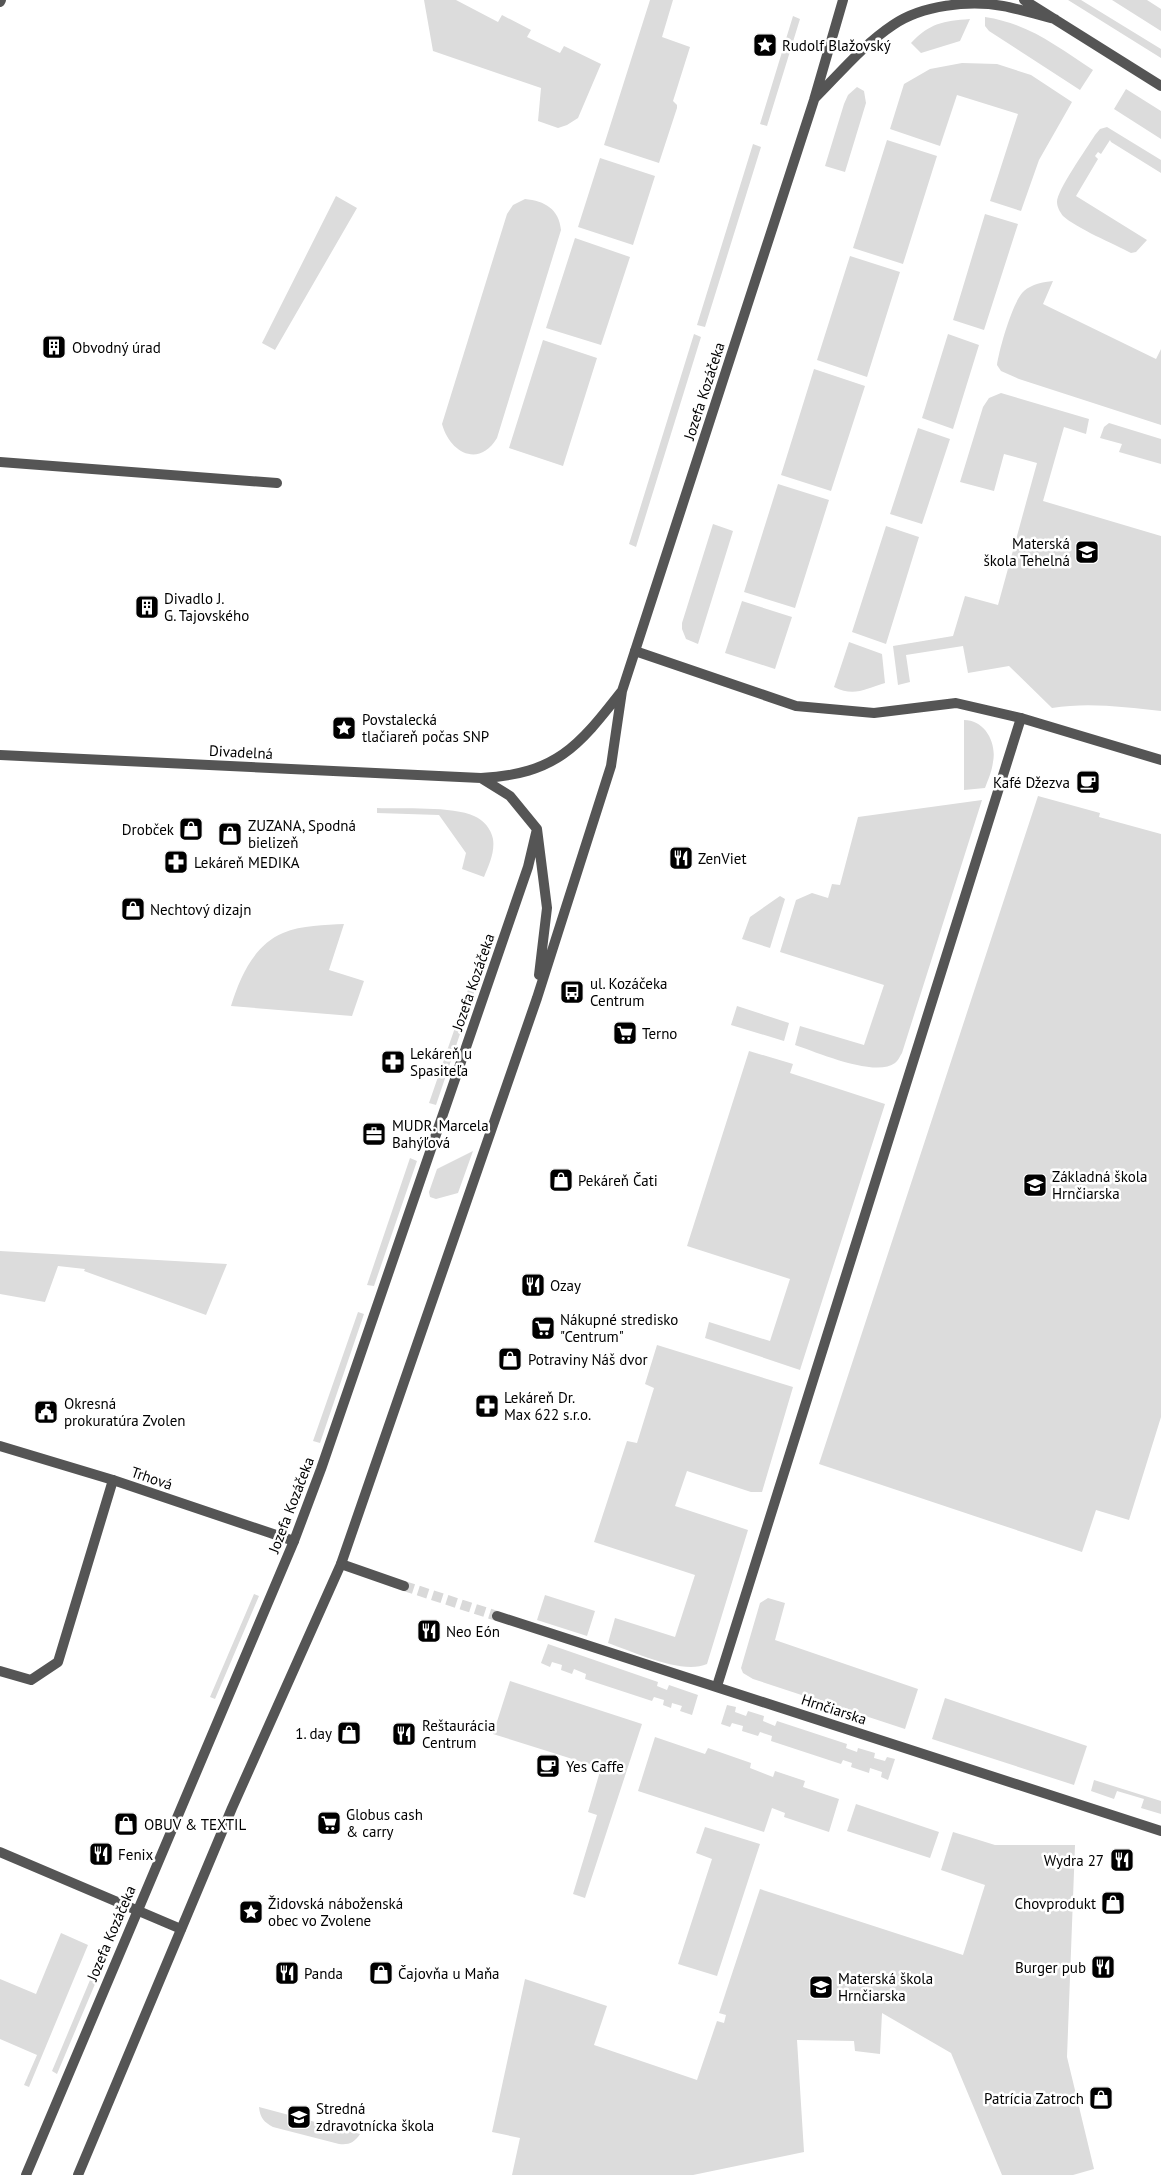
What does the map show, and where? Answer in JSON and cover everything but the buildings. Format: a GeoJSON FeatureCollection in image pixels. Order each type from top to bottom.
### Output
{"type":"FeatureCollection","features":[{"type":"Feature","properties":{"kind":"street","name":"Jozefa Kozáčeka"},"geometry":{"type":"LineString","coordinates":[[78,2175],[232,1808],[340,1564],[537,998],[611,766],[622,691],[814,100],[843,0]]}},
{"type":"Feature","properties":{"kind":"street"},"geometry":{"type":"LineString","coordinates":[[1024,0],[1161,86]]}},
{"type":"Feature","properties":{"kind":"street","name":"Jozefa Kozáčeka"},"geometry":{"type":"LineString","coordinates":[[814,100],[856,55],[894,24],[926,10],[969,4],[1002,6],[1055,19]]}},
{"type":"Feature","properties":{"kind":"street"},"geometry":{"type":"LineString","coordinates":[[0,462],[277,483]]}},
{"type":"Feature","properties":{"kind":"street"},"geometry":{"type":"LineString","coordinates":[[635,652],[796,706],[874,713],[956,702],[1021,718],[1161,760]]}},
{"type":"Feature","properties":{"kind":"street","name":"Jozefa Kozáčeka"},"geometry":{"type":"LineString","coordinates":[[481,778],[505,777],[546,766],[582,741],[622,691]]}},
{"type":"Feature","properties":{"kind":"street"},"geometry":{"type":"LineString","coordinates":[[717,1686],[1021,718]]}},
{"type":"Feature","properties":{"kind":"street","name":"Divadelná"},"geometry":{"type":"LineString","coordinates":[[0,755],[481,778]]}},
{"type":"Feature","properties":{"kind":"street"},"geometry":{"type":"LineString","coordinates":[[481,778],[510,796],[537,829]]}},
{"type":"Feature","properties":{"kind":"street","name":"Jozefa Kozáčeka"},"geometry":{"type":"LineString","coordinates":[[537,829],[547,908],[537,998]]}},
{"type":"Feature","properties":{"kind":"street","name":"Jozefa Kozáčeka"},"geometry":{"type":"LineString","coordinates":[[26,2175],[294,1541],[321,1469],[522,886],[537,829]]}},
{"type":"Feature","properties":{"kind":"street","name":"Trhová"},"geometry":{"type":"LineString","coordinates":[[0,1446],[113,1480],[294,1541]]}},
{"type":"Feature","properties":{"kind":"street"},"geometry":{"type":"LineString","coordinates":[[0,1671],[31,1680],[58,1662],[113,1480]]}},
{"type":"Feature","properties":{"kind":"street"},"geometry":{"type":"LineString","coordinates":[[340,1564],[404,1586]]}},
{"type":"Feature","properties":{"kind":"street","name":"Hrnčiarska"},"geometry":{"type":"LineString","coordinates":[[497,1616],[1161,1831]]}},
{"type":"Feature","properties":{"kind":"street"},"geometry":{"type":"LineString","coordinates":[[0,1852],[181,1929]]}},
{"type":"Feature","properties":{"kind":"shaded area"},"geometry":{"type":"Polygon","coordinates":[[[424,0],[456,0],[498,22],[502,15],[531,30],[527,37],[560,53],[564,46],[601,64],[578,118],[558,128],[538,121],[541,88],[433,51],[424,0]]]}},
{"type":"Feature","properties":{"kind":"shaded area"},"geometry":{"type":"Polygon","coordinates":[[[650,0],[673,0],[662,37],[690,47],[673,101],[677,108],[659,163],[604,145],[650,0]]]}},
{"type":"Feature","properties":{"kind":"shaded area"},"geometry":{"type":"Polygon","coordinates":[[[1068,0],[1081,0],[1161,49],[1161,58],[1068,0]]]}},
{"type":"Feature","properties":{"kind":"shaded area"},"geometry":{"type":"Polygon","coordinates":[[[1112,0],[1147,0],[1161,9],[1161,31],[1112,0]]]}},
{"type":"Feature","properties":{"kind":"shaded area"},"geometry":{"type":"Polygon","coordinates":[[[793,16],[800,19],[767,126],[760,124],[793,16]]]}},
{"type":"Feature","properties":{"kind":"shaded area"},"geometry":{"type":"Polygon","coordinates":[[[985,17],[1016,25],[1042,37],[1093,70],[1080,90],[989,31],[985,26],[985,17]]]}},
{"type":"Feature","properties":{"kind":"shaded area"},"geometry":{"type":"Polygon","coordinates":[[[970,19],[960,41],[921,53],[911,43],[924,31],[938,24],[970,19]]]}},
{"type":"Feature","properties":{"kind":"shaded area"},"geometry":{"type":"Polygon","coordinates":[[[962,63],[997,64],[1031,75],[1072,102],[1039,160],[1021,211],[990,201],[1018,114],[957,95],[940,146],[890,129],[904,84],[930,69],[962,63]]]}},
{"type":"Feature","properties":{"kind":"shaded area"},"geometry":{"type":"Polygon","coordinates":[[[857,87],[864,91],[866,103],[845,172],[825,166],[844,104],[848,95],[857,87]]]}},
{"type":"Feature","properties":{"kind":"shaded area"},"geometry":{"type":"Polygon","coordinates":[[[1126,89],[1161,111],[1161,139],[1114,109],[1126,89]]]}},
{"type":"Feature","properties":{"kind":"shaded area"},"geometry":{"type":"Polygon","coordinates":[[[1107,127],[1161,160],[1161,173],[1110,140],[1101,154],[1098,152],[1095,156],[1098,159],[1076,196],[1147,240],[1136,252],[1131,253],[1069,221],[1063,216],[1057,202],[1062,188],[1095,135],[1100,129],[1107,127]]]}},
{"type":"Feature","properties":{"kind":"shaded area"},"geometry":{"type":"Polygon","coordinates":[[[887,140],[937,156],[903,264],[853,248],[887,140]]]}},
{"type":"Feature","properties":{"kind":"shaded area"},"geometry":{"type":"Polygon","coordinates":[[[753,144],[761,147],[705,327],[697,325],[753,144]]]}},
{"type":"Feature","properties":{"kind":"shaded area"},"geometry":{"type":"Polygon","coordinates":[[[600,158],[655,176],[633,245],[578,227],[600,158]]]}},
{"type":"Feature","properties":{"kind":"shaded area"},"geometry":{"type":"Polygon","coordinates":[[[336,196],[357,208],[275,350],[262,343],[336,196]]]}},
{"type":"Feature","properties":{"kind":"shaded area"},"geometry":{"type":"Polygon","coordinates":[[[525,199],[550,207],[560,223],[561,230],[497,438],[482,453],[466,453],[451,443],[442,424],[507,214],[513,205],[525,199]]]}},
{"type":"Feature","properties":{"kind":"shaded area"},"geometry":{"type":"Polygon","coordinates":[[[985,214],[1018,224],[984,330],[953,320],[985,214]]]}},
{"type":"Feature","properties":{"kind":"shaded area"},"geometry":{"type":"Polygon","coordinates":[[[575,238],[630,257],[601,345],[546,328],[575,238]]]}},
{"type":"Feature","properties":{"kind":"shaded area"},"geometry":{"type":"Polygon","coordinates":[[[850,256],[900,272],[867,377],[817,360],[850,256]]]}},
{"type":"Feature","properties":{"kind":"shaded area"},"geometry":{"type":"Polygon","coordinates":[[[1053,281],[1043,304],[1156,359],[1161,349],[1161,425],[1019,379],[1001,371],[997,365],[1015,304],[1024,291],[1030,287],[1053,281]]]}},
{"type":"Feature","properties":{"kind":"shaded area"},"geometry":{"type":"Polygon","coordinates":[[[694,334],[701,337],[636,547],[629,544],[694,334]]]}},
{"type":"Feature","properties":{"kind":"shaded area"},"geometry":{"type":"Polygon","coordinates":[[[948,334],[979,345],[953,429],[922,418],[948,334]]]}},
{"type":"Feature","properties":{"kind":"shaded area"},"geometry":{"type":"Polygon","coordinates":[[[543,340],[597,358],[563,466],[509,448],[543,340]]]}},
{"type":"Feature","properties":{"kind":"shaded area"},"geometry":{"type":"Polygon","coordinates":[[[814,369],[865,386],[831,491],[781,475],[814,369]]]}},
{"type":"Feature","properties":{"kind":"shaded area","name":"Materská škola Tehelná"},"geometry":{"type":"Polygon","coordinates":[[[1001,393],[1089,419],[1086,434],[1064,427],[1043,501],[1161,536],[1161,711],[1093,705],[1052,708],[1009,666],[968,673],[963,646],[906,655],[910,682],[898,685],[893,646],[953,636],[965,596],[998,605],[1037,463],[1004,454],[994,491],[960,482],[983,407],[989,398],[1001,393]]]}},
{"type":"Feature","properties":{"kind":"shaded area"},"geometry":{"type":"Polygon","coordinates":[[[1109,423],[1161,439],[1161,464],[1119,452],[1122,444],[1100,438],[1104,427],[1109,423]]]}},
{"type":"Feature","properties":{"kind":"shaded area"},"geometry":{"type":"Polygon","coordinates":[[[918,428],[950,439],[922,524],[890,514],[918,428]]]}},
{"type":"Feature","properties":{"kind":"shaded area"},"geometry":{"type":"Polygon","coordinates":[[[778,484],[829,500],[795,608],[744,592],[778,484]]]}},
{"type":"Feature","properties":{"kind":"shaded area"},"geometry":{"type":"Polygon","coordinates":[[[713,524],[733,531],[698,644],[686,639],[682,623],[713,524]]]}},
{"type":"Feature","properties":{"kind":"shaded area"},"geometry":{"type":"Polygon","coordinates":[[[886,526],[919,537],[886,644],[852,632],[886,526]]]}},
{"type":"Feature","properties":{"kind":"shaded area"},"geometry":{"type":"Polygon","coordinates":[[[742,601],[792,617],[775,669],[725,653],[742,601]]]}},
{"type":"Feature","properties":{"kind":"shaded area"},"geometry":{"type":"Polygon","coordinates":[[[849,642],[882,654],[885,683],[854,692],[834,687],[849,642]]]}},
{"type":"Feature","properties":{"kind":"shaded area"},"geometry":{"type":"Polygon","coordinates":[[[964,720],[978,724],[991,740],[994,755],[991,772],[985,788],[964,790],[964,720]]]}},
{"type":"Feature","properties":{"kind":"shaded area","name":"Základná škola Hrnčiarska"},"geometry":{"type":"Polygon","coordinates":[[[1038,796],[1100,813],[1099,817],[1161,834],[1161,1417],[1129,1520],[1096,1510],[1082,1552],[819,1464],[1038,796]]]}},
{"type":"Feature","properties":{"kind":"shaded area"},"geometry":{"type":"Polygon","coordinates":[[[982,800],[902,1053],[897,1061],[886,1067],[861,1066],[795,1045],[800,1026],[864,1045],[884,985],[780,952],[796,900],[812,893],[828,898],[832,884],[840,885],[858,817],[982,800]]]}},
{"type":"Feature","properties":{"kind":"shaded area"},"geometry":{"type":"Polygon","coordinates":[[[377,808],[441,809],[465,813],[478,818],[491,832],[493,839],[490,863],[484,877],[462,869],[466,853],[439,815],[377,813],[377,808]]]}},
{"type":"Feature","properties":{"kind":"shaded area"},"geometry":{"type":"Polygon","coordinates":[[[780,896],[785,899],[770,948],[742,939],[750,917],[780,896]]]}},
{"type":"Feature","properties":{"kind":"shaded area"},"geometry":{"type":"Polygon","coordinates":[[[344,924],[329,970],[364,981],[352,1016],[231,1006],[239,984],[250,963],[264,945],[273,938],[298,928],[344,924]]]}},
{"type":"Feature","properties":{"kind":"shaded area"},"geometry":{"type":"Polygon","coordinates":[[[479,958],[485,960],[436,1105],[429,1103],[479,958]]]}},
{"type":"Feature","properties":{"kind":"shaded area"},"geometry":{"type":"Polygon","coordinates":[[[737,1006],[789,1023],[784,1041],[731,1025],[737,1006]]]}},
{"type":"Feature","properties":{"kind":"shaded area"},"geometry":{"type":"Polygon","coordinates":[[[749,1051],[793,1064],[790,1073],[885,1104],[800,1370],[705,1338],[709,1322],[770,1341],[790,1279],[687,1246],[749,1051]]]}},
{"type":"Feature","properties":{"kind":"shaded area"},"geometry":{"type":"Polygon","coordinates":[[[473,1151],[458,1193],[436,1199],[430,1197],[429,1192],[437,1169],[473,1151]]]}},
{"type":"Feature","properties":{"kind":"shaded area"},"geometry":{"type":"Polygon","coordinates":[[[410,1158],[417,1161],[374,1286],[367,1285],[410,1158]]]}},
{"type":"Feature","properties":{"kind":"shaded area"},"geometry":{"type":"Polygon","coordinates":[[[0,1251],[227,1264],[206,1315],[84,1271],[85,1269],[58,1266],[45,1302],[0,1294],[0,1251]]]}},
{"type":"Feature","properties":{"kind":"shaded area"},"geometry":{"type":"Polygon","coordinates":[[[358,1312],[364,1314],[320,1443],[313,1441],[358,1312]]]}},
{"type":"Feature","properties":{"kind":"shaded area"},"geometry":{"type":"Polygon","coordinates":[[[657,1345],[793,1387],[762,1492],[751,1492],[687,1471],[675,1506],[748,1530],[707,1664],[697,1667],[672,1665],[608,1643],[615,1618],[675,1637],[695,1575],[594,1542],[627,1441],[637,1443],[654,1388],[645,1384],[657,1345]]]}},
{"type":"Feature","properties":{"kind":"shaded area"},"geometry":{"type":"Polygon","coordinates":[[[254,1594],[259,1596],[215,1699],[210,1697],[254,1594]]]}},
{"type":"Feature","properties":{"kind":"shaded area"},"geometry":{"type":"Polygon","coordinates":[[[545,1595],[595,1611],[587,1636],[537,1620],[545,1595]]]}},
{"type":"Feature","properties":{"kind":"shaded area"},"geometry":{"type":"Polygon","coordinates":[[[768,1598],[785,1603],[775,1640],[918,1689],[905,1729],[753,1679],[743,1673],[741,1668],[760,1603],[768,1598]]]}},
{"type":"Feature","properties":{"kind":"shaded area"},"geometry":{"type":"Polygon","coordinates":[[[548,1644],[658,1682],[657,1686],[667,1690],[669,1685],[698,1695],[692,1715],[680,1711],[682,1706],[672,1703],[671,1708],[663,1705],[664,1700],[654,1697],[652,1701],[585,1679],[586,1674],[574,1669],[572,1674],[561,1670],[562,1665],[552,1662],[550,1667],[541,1663],[548,1644]]]}},
{"type":"Feature","properties":{"kind":"shaded area"},"geometry":{"type":"Polygon","coordinates":[[[510,1681],[642,1724],[585,1898],[573,1894],[597,1815],[588,1812],[601,1768],[493,1734],[510,1681]]]}},
{"type":"Feature","properties":{"kind":"shaded area"},"geometry":{"type":"Polygon","coordinates":[[[945,1698],[1087,1746],[1074,1785],[932,1739],[945,1698]]]}},
{"type":"Feature","properties":{"kind":"shaded area"},"geometry":{"type":"Polygon","coordinates":[[[727,1705],[736,1707],[735,1712],[746,1716],[748,1711],[764,1716],[763,1721],[775,1726],[777,1721],[847,1744],[846,1748],[857,1752],[858,1748],[875,1753],[874,1758],[885,1761],[887,1757],[895,1759],[888,1780],[881,1777],[882,1772],[870,1768],[869,1773],[851,1767],[852,1763],[843,1760],[841,1764],[771,1741],[772,1736],[760,1732],[758,1736],[742,1731],[743,1726],[732,1723],[730,1727],[721,1724],[727,1705]]]}},
{"type":"Feature","properties":{"kind":"shaded area"},"geometry":{"type":"Polygon","coordinates":[[[655,1737],[705,1754],[708,1748],[751,1763],[750,1768],[773,1777],[775,1771],[805,1781],[803,1787],[839,1799],[829,1832],[784,1817],[785,1813],[772,1808],[764,1832],[638,1791],[655,1737]]]}},
{"type":"Feature","properties":{"kind":"shaded area"},"geometry":{"type":"Polygon","coordinates":[[[1094,1780],[1161,1801],[1161,1814],[1141,1808],[1144,1799],[1117,1791],[1114,1799],[1091,1791],[1094,1780]]]}},
{"type":"Feature","properties":{"kind":"shaded area"},"geometry":{"type":"Polygon","coordinates":[[[856,1804],[939,1832],[930,1858],[847,1831],[856,1804]]]}},
{"type":"Feature","properties":{"kind":"shaded area"},"geometry":{"type":"Polygon","coordinates":[[[705,1827],[760,1844],[717,1976],[678,1964],[712,1859],[696,1853],[705,1827]]]}},
{"type":"Feature","properties":{"kind":"shaded area","name":"Materská škola Hrnčiarska"},"geometry":{"type":"Polygon","coordinates":[[[953,1832],[995,1845],[1075,1845],[1067,2057],[1094,2169],[1073,2175],[1002,2175],[951,2053],[882,2013],[880,2054],[855,2051],[854,2041],[797,2040],[804,2152],[693,2175],[512,2175],[520,2138],[492,2132],[525,1979],[607,2006],[594,2045],[697,2080],[717,2021],[724,2023],[726,2015],[719,2013],[760,1889],[963,1955],[985,1885],[941,1870],[953,1832]]]}},
{"type":"Feature","properties":{"kind":"shaded area"},"geometry":{"type":"Polygon","coordinates":[[[61,1933],[88,1945],[29,2087],[24,2085],[37,2055],[0,2039],[0,1979],[36,1994],[61,1933]]]}},
{"type":"Feature","properties":{"kind":"shaded area"},"geometry":{"type":"Polygon","coordinates":[[[103,1949],[109,1951],[57,2074],[52,2071],[103,1949]]]}},
{"type":"Feature","properties":{"kind":"shaded area"},"geometry":{"type":"Polygon","coordinates":[[[259,2107],[360,2134],[351,2143],[339,2144],[273,2127],[263,2119],[259,2107]]]}},
{"type":"Feature","properties":{"kind":"tunnel"},"geometry":{"type":"LineString","coordinates":[[404,1586],[497,1616]]}},
{"type":"Feature","properties":{"kind":"place","name":"Rudolf Blažovský"},"geometry":{"type":"Point","coordinates":[765,45]}},
{"type":"Feature","properties":{"kind":"place","name":"Obvodný úrad"},"geometry":{"type":"Point","coordinates":[54,347]}},
{"type":"Feature","properties":{"kind":"place","name":"Materská škola Tehelná"},"geometry":{"type":"Point","coordinates":[1087,552]}},
{"type":"Feature","properties":{"kind":"place","name":"Divadlo J. G. Tajovského"},"geometry":{"type":"Point","coordinates":[147,607]}},
{"type":"Feature","properties":{"kind":"place","name":"Povstalecká tlačiareň počas SNP"},"geometry":{"type":"Point","coordinates":[344,728]}},
{"type":"Feature","properties":{"kind":"place","name":"Kafé Džezva"},"geometry":{"type":"Point","coordinates":[1088,782]}},
{"type":"Feature","properties":{"kind":"place","name":"Drobček"},"geometry":{"type":"Point","coordinates":[191,829]}},
{"type":"Feature","properties":{"kind":"place","name":"ZUZANA, Spodná bielizeň"},"geometry":{"type":"Point","coordinates":[230,834]}},
{"type":"Feature","properties":{"kind":"place","name":"ZenViet"},"geometry":{"type":"Point","coordinates":[681,858]}},
{"type":"Feature","properties":{"kind":"place","name":"Lekáreň MEDIKA"},"geometry":{"type":"Point","coordinates":[176,862]}},
{"type":"Feature","properties":{"kind":"place","name":"Nechtový dizajn"},"geometry":{"type":"Point","coordinates":[133,909]}},
{"type":"Feature","properties":{"kind":"place","name":"ul. Kozáčeka Centrum"},"geometry":{"type":"Point","coordinates":[572,992]}},
{"type":"Feature","properties":{"kind":"place","name":"Terno"},"geometry":{"type":"Point","coordinates":[625,1033]}},
{"type":"Feature","properties":{"kind":"place","name":"Lekáreň u Spasiteľa"},"geometry":{"type":"Point","coordinates":[393,1062]}},
{"type":"Feature","properties":{"kind":"place","name":"MUDR. Marcela Bahýľová"},"geometry":{"type":"Point","coordinates":[374,1134]}},
{"type":"Feature","properties":{"kind":"place","name":"Pekáreň Čati"},"geometry":{"type":"Point","coordinates":[561,1180]}},
{"type":"Feature","properties":{"kind":"place","name":"Základná škola Hrnčiarska"},"geometry":{"type":"Point","coordinates":[1035,1185]}},
{"type":"Feature","properties":{"kind":"place","name":"Ozay"},"geometry":{"type":"Point","coordinates":[533,1285]}},
{"type":"Feature","properties":{"kind":"place","name":"Nákupné stredisko \"Centrum\""},"geometry":{"type":"Point","coordinates":[543,1328]}},
{"type":"Feature","properties":{"kind":"place","name":"Potraviny Náš dvor"},"geometry":{"type":"Point","coordinates":[510,1359]}},
{"type":"Feature","properties":{"kind":"place","name":"Lekáreň Dr. Max 622 s.r.o."},"geometry":{"type":"Point","coordinates":[487,1406]}},
{"type":"Feature","properties":{"kind":"place","name":"Okresná prokuratúra Zvolen"},"geometry":{"type":"Point","coordinates":[46,1412]}},
{"type":"Feature","properties":{"kind":"place","name":"Neo Eón"},"geometry":{"type":"Point","coordinates":[429,1631]}},
{"type":"Feature","properties":{"kind":"place","name":"1. day"},"geometry":{"type":"Point","coordinates":[349,1733]}},
{"type":"Feature","properties":{"kind":"place","name":"Reštaurácia Centrum"},"geometry":{"type":"Point","coordinates":[404,1734]}},
{"type":"Feature","properties":{"kind":"place","name":"Yes Caffe"},"geometry":{"type":"Point","coordinates":[548,1766]}},
{"type":"Feature","properties":{"kind":"place","name":"Globus cash & carry"},"geometry":{"type":"Point","coordinates":[329,1823]}},
{"type":"Feature","properties":{"kind":"place","name":"OBUV & TEXTIL"},"geometry":{"type":"Point","coordinates":[126,1824]}},
{"type":"Feature","properties":{"kind":"place","name":"Fenix"},"geometry":{"type":"Point","coordinates":[101,1854]}},
{"type":"Feature","properties":{"kind":"place","name":"Wydra 27"},"geometry":{"type":"Point","coordinates":[1122,1860]}},
{"type":"Feature","properties":{"kind":"place","name":"Chovprodukt"},"geometry":{"type":"Point","coordinates":[1113,1903]}},
{"type":"Feature","properties":{"kind":"place","name":"Židovská náboženská obec vo Zvolene"},"geometry":{"type":"Point","coordinates":[251,1912]}},
{"type":"Feature","properties":{"kind":"place","name":"Burger pub"},"geometry":{"type":"Point","coordinates":[1103,1967]}},
{"type":"Feature","properties":{"kind":"place","name":"Panda"},"geometry":{"type":"Point","coordinates":[287,1973]}},
{"type":"Feature","properties":{"kind":"place","name":"Čajovňa u Maňa"},"geometry":{"type":"Point","coordinates":[381,1973]}},
{"type":"Feature","properties":{"kind":"place","name":"Materská škola Hrnčiarska"},"geometry":{"type":"Point","coordinates":[821,1987]}},
{"type":"Feature","properties":{"kind":"place","name":"Patrícia Zatroch"},"geometry":{"type":"Point","coordinates":[1101,2098]}},
{"type":"Feature","properties":{"kind":"place","name":"Stredná zdravotnícka škola"},"geometry":{"type":"Point","coordinates":[299,2117]}}]}
